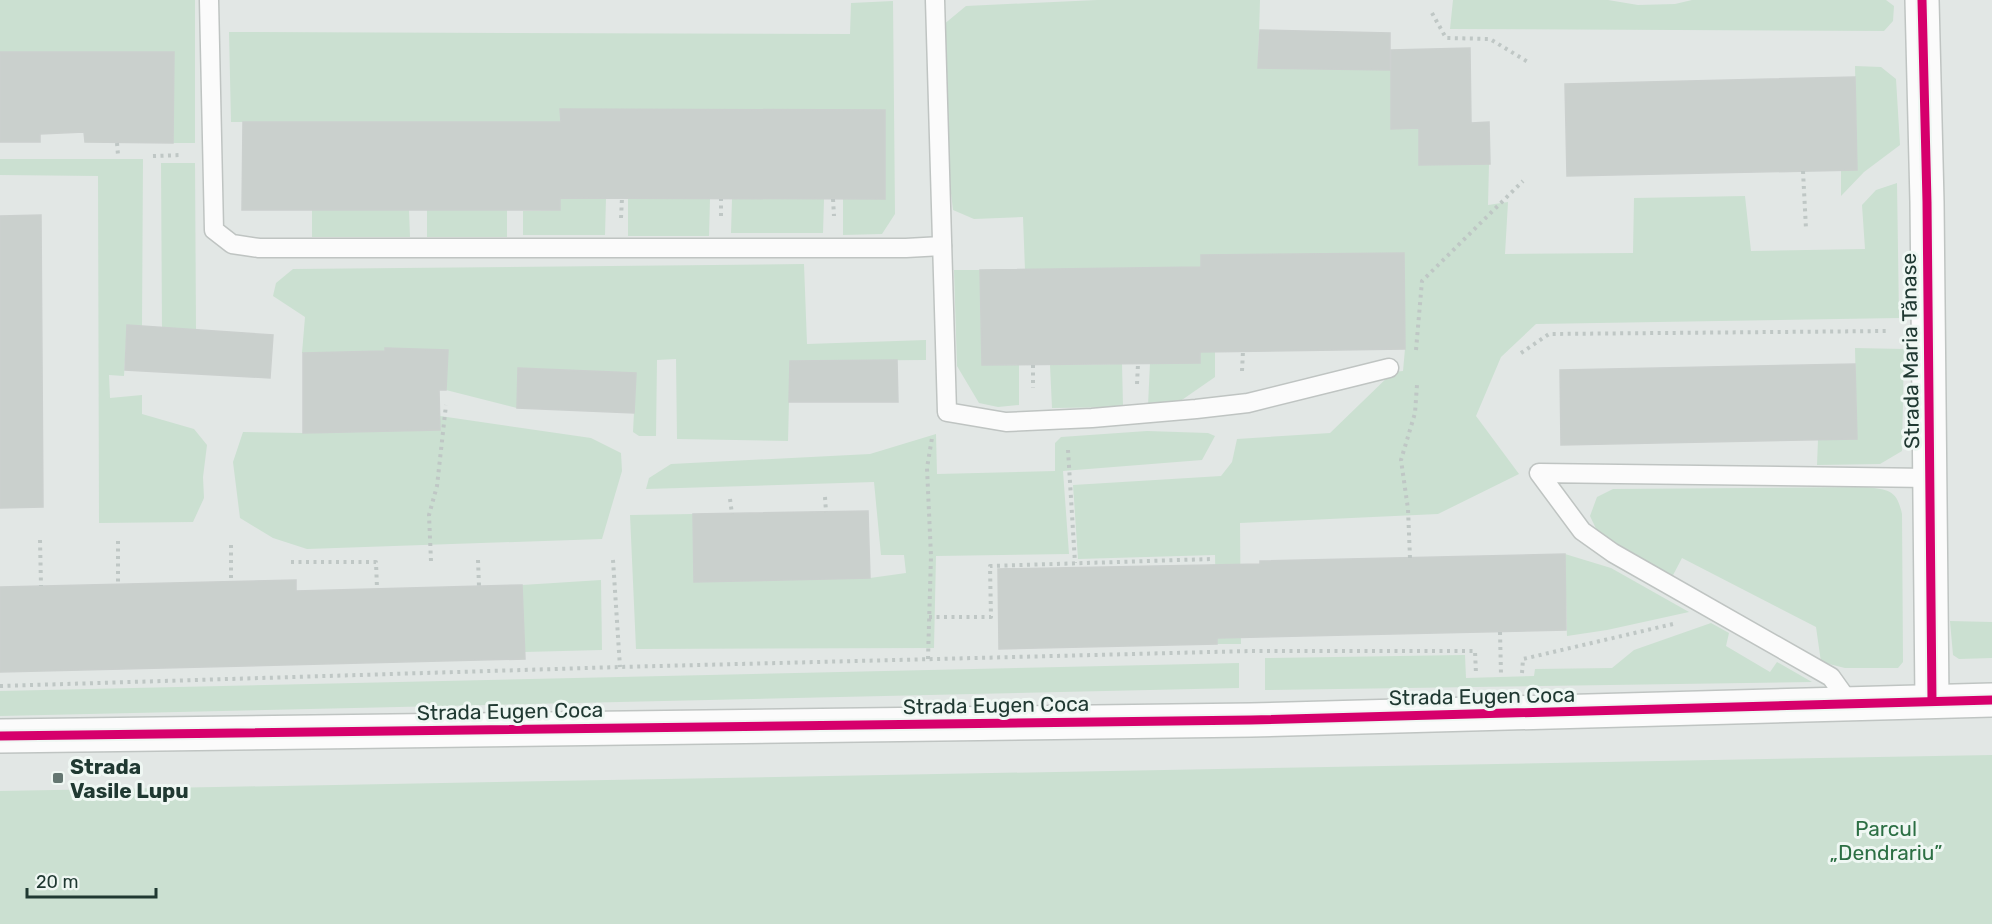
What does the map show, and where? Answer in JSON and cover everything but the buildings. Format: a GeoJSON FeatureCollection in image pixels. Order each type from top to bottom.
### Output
{"type":"FeatureCollection","features":[{"type":"Feature","properties":{"kind":"street","name":"Strada Maria Tănase"},"geometry":{"type":"LineString","coordinates":[[1922,0],[1932,701]]}},
{"type":"Feature","properties":{"kind":"street","name":"Strada Eugen Coca"},"geometry":{"type":"LineString","coordinates":[[0,736],[1251,720],[1992,700]]}},
{"type":"Feature","properties":{"kind":"lane"},"geometry":{"type":"LineString","coordinates":[[209,0],[214,230],[232,244],[259,248],[906,248],[942,246]]}},
{"type":"Feature","properties":{"kind":"lane"},"geometry":{"type":"LineString","coordinates":[[935,0],[947,412],[1006,422],[1248,403],[1389,368]]}},
{"type":"Feature","properties":{"kind":"lane"},"geometry":{"type":"LineString","coordinates":[[1851,705],[1831,677],[1613,553],[1582,531],[1539,473],[1930,478]]}},
{"type":"Feature","properties":{"kind":"path"},"geometry":{"type":"LineString","coordinates":[[1432,13],[1446,38],[1490,39],[1528,62]]}},
{"type":"Feature","properties":{"kind":"path"},"geometry":{"type":"LineString","coordinates":[[117,142],[118,155]]}},
{"type":"Feature","properties":{"kind":"path"},"geometry":{"type":"LineString","coordinates":[[1803,171],[1806,229]]}},
{"type":"Feature","properties":{"kind":"path"},"geometry":{"type":"LineString","coordinates":[[1416,354],[1422,281],[1523,181]]}},
{"type":"Feature","properties":{"kind":"path"},"geometry":{"type":"LineString","coordinates":[[1521,353],[1549,334],[1928,330]]}},
{"type":"Feature","properties":{"kind":"path"},"geometry":{"type":"LineString","coordinates":[[1410,558],[1408,509],[1401,460],[1415,413],[1417,374]]}},
{"type":"Feature","properties":{"kind":"path"},"geometry":{"type":"LineString","coordinates":[[431,561],[429,515],[437,486],[446,405]]}},
{"type":"Feature","properties":{"kind":"path"},"geometry":{"type":"LineString","coordinates":[[1065,419],[1074,565]]}},
{"type":"Feature","properties":{"kind":"path"},"geometry":{"type":"LineString","coordinates":[[928,659],[931,556],[927,468],[931,451],[932,429]]}},
{"type":"Feature","properties":{"kind":"path"},"geometry":{"type":"LineString","coordinates":[[825,497],[826,512]]}},
{"type":"Feature","properties":{"kind":"path"},"geometry":{"type":"LineString","coordinates":[[730,499],[732,514]]}},
{"type":"Feature","properties":{"kind":"path"},"geometry":{"type":"LineString","coordinates":[[40,540],[41,586]]}},
{"type":"Feature","properties":{"kind":"path"},"geometry":{"type":"LineString","coordinates":[[118,541],[118,584]]}},
{"type":"Feature","properties":{"kind":"path"},"geometry":{"type":"LineString","coordinates":[[231,545],[231,581]]}},
{"type":"Feature","properties":{"kind":"path"},"geometry":{"type":"LineString","coordinates":[[929,617],[991,617],[990,566],[1168,563],[1212,559]]}},
{"type":"Feature","properties":{"kind":"path"},"geometry":{"type":"LineString","coordinates":[[478,560],[479,586]]}},
{"type":"Feature","properties":{"kind":"path"},"geometry":{"type":"LineString","coordinates":[[613,560],[620,667]]}},
{"type":"Feature","properties":{"kind":"path"},"geometry":{"type":"LineString","coordinates":[[291,562],[376,562],[376,588]]}},
{"type":"Feature","properties":{"kind":"path"},"geometry":{"type":"LineString","coordinates":[[1492,674],[1524,673],[1523,659],[1719,614]]}},
{"type":"Feature","properties":{"kind":"path"},"geometry":{"type":"LineString","coordinates":[[1500,632],[1501,674]]}},
{"type":"Feature","properties":{"kind":"path"},"geometry":{"type":"LineString","coordinates":[[0,686],[1251,651],[1475,651],[1475,674],[1484,674]]}},
{"type":"Feature","properties":{"kind":"green space"},"geometry":{"type":"Polygon","coordinates":[[[0,0],[195,0],[195,143],[173,143],[173,52],[0,52],[0,0]]]}},
{"type":"Feature","properties":{"kind":"green space"},"geometry":{"type":"Polygon","coordinates":[[[1097,0],[1260,0],[1258,68],[1391,70],[1391,129],[1419,128],[1419,165],[1489,164],[1488,205],[1508,202],[1505,254],[1633,253],[1634,198],[1745,196],[1751,251],[1865,249],[1862,205],[1876,190],[1897,183],[1899,318],[1536,324],[1501,357],[1476,416],[1519,474],[1438,514],[1240,523],[1241,644],[1217,644],[1215,555],[1078,559],[1073,485],[1221,476],[1232,462],[1237,439],[1330,433],[1393,372],[1403,371],[1405,349],[1404,253],[1201,256],[1201,267],[1025,270],[1023,217],[974,219],[953,210],[943,25],[966,6],[1097,0]]]}},
{"type":"Feature","properties":{"kind":"green space"},"geometry":{"type":"Polygon","coordinates":[[[1453,0],[1608,0],[1638,5],[1675,4],[1692,0],[1886,0],[1894,6],[1893,21],[1884,31],[1450,29],[1453,0]]]}},
{"type":"Feature","properties":{"kind":"green space"},"geometry":{"type":"Polygon","coordinates":[[[893,1],[895,214],[882,234],[843,235],[843,199],[885,198],[885,110],[561,109],[561,122],[231,122],[229,32],[850,34],[851,3],[893,1]]]}},
{"type":"Feature","properties":{"kind":"green space"},"geometry":{"type":"Polygon","coordinates":[[[1855,66],[1881,67],[1896,79],[1900,145],[1864,172],[1841,196],[1841,170],[1857,170],[1855,66]]]}},
{"type":"Feature","properties":{"kind":"green space"},"geometry":{"type":"Polygon","coordinates":[[[0,159],[143,159],[142,326],[127,326],[124,376],[109,375],[110,398],[142,395],[142,414],[194,429],[207,445],[203,477],[204,498],[193,522],[99,523],[98,176],[0,175],[0,159]]]}},
{"type":"Feature","properties":{"kind":"green space"},"geometry":{"type":"Polygon","coordinates":[[[161,163],[195,163],[196,330],[162,328],[161,163]]]}},
{"type":"Feature","properties":{"kind":"green space"},"geometry":{"type":"Polygon","coordinates":[[[560,198],[606,198],[605,235],[523,235],[523,211],[559,210],[560,198]]]}},
{"type":"Feature","properties":{"kind":"green space"},"geometry":{"type":"Polygon","coordinates":[[[628,199],[710,199],[709,236],[628,236],[628,199]]]}},
{"type":"Feature","properties":{"kind":"green space"},"geometry":{"type":"Polygon","coordinates":[[[732,199],[824,199],[823,233],[731,233],[732,199]]]}},
{"type":"Feature","properties":{"kind":"green space"},"geometry":{"type":"Polygon","coordinates":[[[312,210],[409,210],[410,237],[312,237],[312,210]]]}},
{"type":"Feature","properties":{"kind":"green space"},"geometry":{"type":"Polygon","coordinates":[[[427,210],[507,210],[507,237],[427,237],[427,210]]]}},
{"type":"Feature","properties":{"kind":"green space"},"geometry":{"type":"Polygon","coordinates":[[[804,264],[807,344],[926,340],[926,360],[790,361],[788,441],[677,439],[676,359],[657,360],[656,436],[639,436],[633,432],[636,373],[518,368],[517,408],[446,390],[447,350],[385,348],[383,366],[339,352],[302,353],[305,317],[273,296],[276,283],[293,269],[804,264]]]}},
{"type":"Feature","properties":{"kind":"green space"},"geometry":{"type":"Polygon","coordinates":[[[954,270],[980,270],[982,365],[1019,365],[1019,405],[998,407],[979,403],[957,366],[954,270]]]}},
{"type":"Feature","properties":{"kind":"green space"},"geometry":{"type":"Polygon","coordinates":[[[1855,348],[1904,349],[1902,451],[1880,464],[1817,465],[1818,440],[1857,439],[1855,348]]]}},
{"type":"Feature","properties":{"kind":"green space"},"geometry":{"type":"Polygon","coordinates":[[[1200,352],[1215,352],[1215,377],[1176,404],[1148,406],[1150,363],[1200,352]]]}},
{"type":"Feature","properties":{"kind":"green space"},"geometry":{"type":"Polygon","coordinates":[[[1122,364],[1123,407],[1052,408],[1050,365],[1122,364]]]}},
{"type":"Feature","properties":{"kind":"green space"},"geometry":{"type":"Polygon","coordinates":[[[440,416],[591,438],[621,453],[622,471],[602,539],[307,549],[273,538],[240,518],[233,462],[243,432],[440,430],[440,416]]]}},
{"type":"Feature","properties":{"kind":"green space"},"geometry":{"type":"Polygon","coordinates":[[[1147,431],[1208,433],[1215,436],[1202,460],[1063,471],[1069,554],[936,556],[934,648],[636,649],[630,515],[693,514],[870,578],[906,573],[904,555],[881,555],[874,482],[646,489],[649,478],[671,464],[870,454],[936,434],[937,474],[1055,471],[1055,443],[1061,437],[1147,431]]]}},
{"type":"Feature","properties":{"kind":"green space"},"geometry":{"type":"Polygon","coordinates":[[[1867,487],[1881,489],[1895,496],[1902,514],[1903,662],[1898,668],[1845,668],[1821,662],[1816,627],[1682,558],[1671,579],[1599,535],[1590,516],[1597,497],[1613,489],[1867,487]]]}},
{"type":"Feature","properties":{"kind":"green space"},"geometry":{"type":"Polygon","coordinates":[[[1565,554],[1611,568],[1689,612],[1607,630],[1567,636],[1565,554]]]}},
{"type":"Feature","properties":{"kind":"green space"},"geometry":{"type":"Polygon","coordinates":[[[601,580],[602,650],[524,652],[522,585],[601,580]]]}},
{"type":"Feature","properties":{"kind":"green space"},"geometry":{"type":"Polygon","coordinates":[[[1950,621],[1992,622],[1992,658],[1959,659],[1953,655],[1950,621]]]}},
{"type":"Feature","properties":{"kind":"green space"},"geometry":{"type":"Polygon","coordinates":[[[1711,623],[1729,633],[1726,646],[1770,672],[1777,662],[1812,682],[1265,690],[1265,658],[1465,655],[1466,678],[1534,676],[1535,669],[1612,668],[1634,650],[1711,623]]]}},
{"type":"Feature","properties":{"kind":"green space"},"geometry":{"type":"Polygon","coordinates":[[[1239,663],[1239,688],[0,716],[0,691],[1239,663]]]}},
{"type":"Feature","properties":{"kind":"green space","name":"Parcul „Dendrariu”"},"geometry":{"type":"Polygon","coordinates":[[[1992,755],[1992,924],[0,924],[0,791],[1992,755]]]}},
{"type":"Feature","properties":{"kind":"cycle path"},"geometry":{"type":"LineString","coordinates":[[1922,0],[1927,202],[1932,701]]}},
{"type":"Feature","properties":{"kind":"cycle path"},"geometry":{"type":"LineString","coordinates":[[0,736],[1251,720],[1992,700]]}},
{"type":"Feature","properties":{"kind":"place","name":"Strada Vasile Lupu"},"geometry":{"type":"Point","coordinates":[58,778]}}]}
